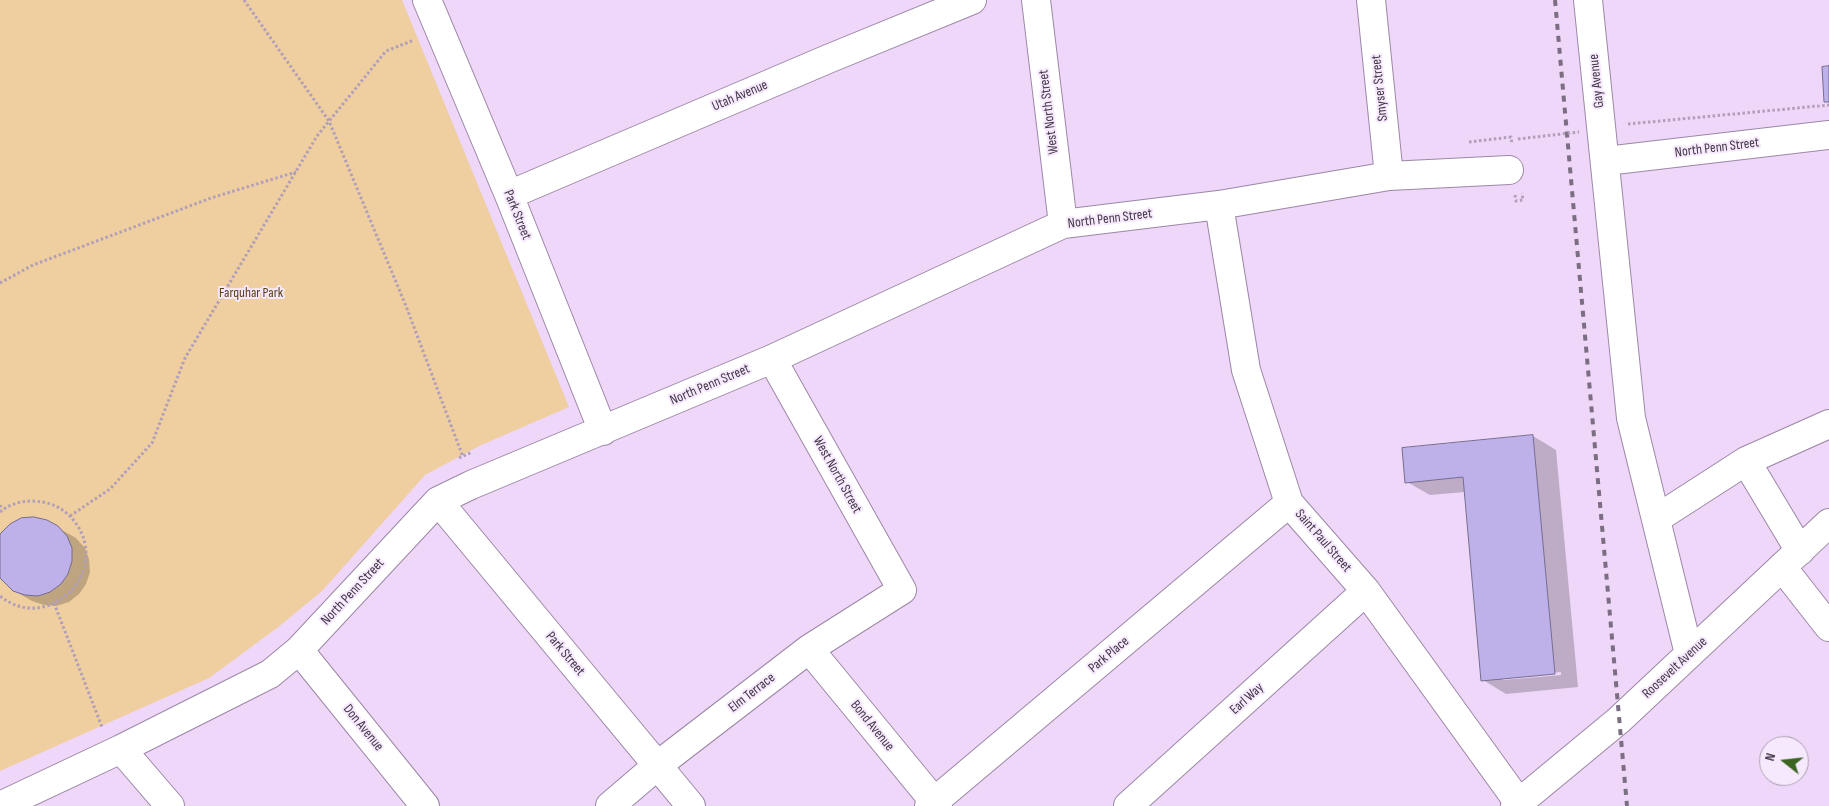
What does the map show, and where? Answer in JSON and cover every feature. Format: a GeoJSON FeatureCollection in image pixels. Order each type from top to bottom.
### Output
{"type":"FeatureCollection","features":[{"type":"Feature","properties":{"kind":"street","name":"Utah Avenue"},"geometry":{"type":"LineString","coordinates":[[509,195],[828,59],[972,0]]}},
{"type":"Feature","properties":{"kind":"street","name":"West North Street"},"geometry":{"type":"LineString","coordinates":[[1036,0],[1062,224]]}},
{"type":"Feature","properties":{"kind":"street","name":"Smyser Street"},"geometry":{"type":"LineString","coordinates":[[1372,0],[1389,176]]}},
{"type":"Feature","properties":{"kind":"street","name":"Gay Avenue"},"geometry":{"type":"LineString","coordinates":[[1588,0],[1631,418],[1689,654]]}},
{"type":"Feature","properties":{"kind":"street","name":"Park Street"},"geometry":{"type":"LineString","coordinates":[[429,1],[603,431]]}},
{"type":"Feature","properties":{"kind":"street","name":"North Penn Street"},"geometry":{"type":"LineString","coordinates":[[1606,161],[1829,135]]}},
{"type":"Feature","properties":{"kind":"street","name":"North Penn Street"},"geometry":{"type":"LineString","coordinates":[[0,806],[112,741],[270,674],[299,650],[438,502],[471,485],[772,359],[1062,224],[1219,205],[1389,176],[1509,170]]}},
{"type":"Feature","properties":{"kind":"street","name":"Saint Paul Street"},"geometry":{"type":"LineString","coordinates":[[1219,205],[1246,370],[1289,503],[1366,591],[1517,805]]}},
{"type":"Feature","properties":{"kind":"street","name":"West North Street"},"geometry":{"type":"LineString","coordinates":[[772,359],[902,590]]}},
{"type":"Feature","properties":{"kind":"street"},"geometry":{"type":"LineString","coordinates":[[1656,519],[1746,461],[1829,424]]}},
{"type":"Feature","properties":{"kind":"street"},"geometry":{"type":"LineString","coordinates":[[1746,461],[1791,559],[1829,627]]}},
{"type":"Feature","properties":{"kind":"street","name":"Park Street"},"geometry":{"type":"LineString","coordinates":[[438,502],[692,806]]}},
{"type":"Feature","properties":{"kind":"street","name":"Park Place"},"geometry":{"type":"LineString","coordinates":[[934,805],[1289,503]]}},
{"type":"Feature","properties":{"kind":"street","name":"Roosevelt Avenue"},"geometry":{"type":"LineString","coordinates":[[1517,805],[1619,720],[1829,524]]}},
{"type":"Feature","properties":{"kind":"street","name":"Elm Terrace"},"geometry":{"type":"LineString","coordinates":[[610,806],[658,766],[809,649],[902,590]]}},
{"type":"Feature","properties":{"kind":"street","name":"Earl Way"},"geometry":{"type":"LineString","coordinates":[[1128,806],[1366,591]]}},
{"type":"Feature","properties":{"kind":"street","name":"Bond Avenue"},"geometry":{"type":"LineString","coordinates":[[809,649],[934,805]]}},
{"type":"Feature","properties":{"kind":"street","name":"Don Avenue"},"geometry":{"type":"LineString","coordinates":[[299,650],[425,806]]}},
{"type":"Feature","properties":{"kind":"street"},"geometry":{"type":"LineString","coordinates":[[112,741],[170,806]]}},
{"type":"Feature","properties":{"kind":"path"},"geometry":{"type":"LineString","coordinates":[[244,0],[329,121],[406,306],[462,456],[457,460]]}},
{"type":"Feature","properties":{"kind":"path"},"geometry":{"type":"LineString","coordinates":[[70,516],[110,489],[152,443],[186,358],[296,172],[329,121],[386,51],[440,30]]}},
{"type":"Feature","properties":{"kind":"path"},"geometry":{"type":"LineString","coordinates":[[1518,139],[1579,132]]}},
{"type":"Feature","properties":{"kind":"path"},"geometry":{"type":"LineString","coordinates":[[0,283],[33,265],[211,198],[296,172]]}},
{"type":"Feature","properties":{"kind":"path"},"geometry":{"type":"LineString","coordinates":[[0,505],[1,511],[19,502],[37,501],[55,505],[70,516],[81,531],[86,548],[85,566],[79,581],[68,594],[54,604],[38,608],[21,607],[0,596]]}},
{"type":"Feature","properties":{"kind":"path"},"geometry":{"type":"LineString","coordinates":[[54,604],[112,741]]}},
{"type":"Feature","properties":{"kind":"green space","name":"Farquhar Park"},"geometry":{"type":"Polygon","coordinates":[[[0,0],[402,0],[569,407],[479,446],[425,475],[322,591],[277,628],[209,678],[0,771],[0,0]]]}},
{"type":"Feature","properties":{"kind":"building"},"geometry":{"type":"Polygon","coordinates":[[[1829,66],[1829,102],[1824,102],[1822,67],[1829,66]]]}},
{"type":"Feature","properties":{"kind":"building"},"geometry":{"type":"Polygon","coordinates":[[[1533,435],[1555,674],[1481,681],[1463,477],[1405,483],[1402,448],[1533,435]]]}},
{"type":"Feature","properties":{"kind":"building"},"geometry":{"type":"Polygon","coordinates":[[[34,517],[47,520],[58,526],[67,536],[72,548],[72,561],[68,574],[61,584],[50,592],[38,596],[25,595],[13,591],[0,578],[0,534],[10,524],[21,518],[34,517]]]}},
{"type":"Feature","properties":{"kind":"railway"},"geometry":{"type":"LineString","coordinates":[[1555,0],[1627,806]]}}]}
